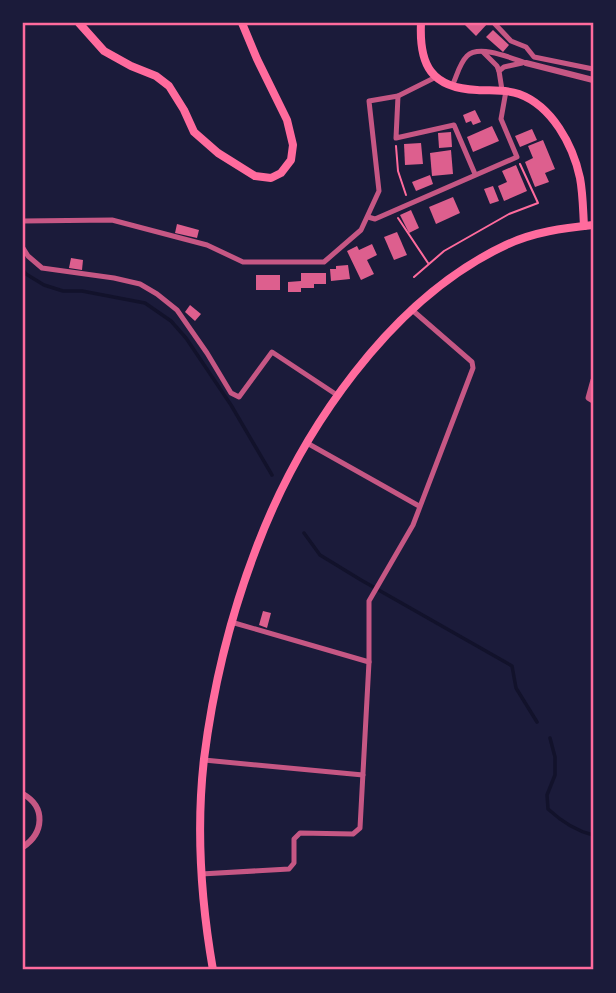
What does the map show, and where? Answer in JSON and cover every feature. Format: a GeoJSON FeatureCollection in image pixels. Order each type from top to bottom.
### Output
{"type":"FeatureCollection","features":[{"type":"Feature","properties":{"kind":"main road"},"geometry":{"type":"LineString","coordinates":[[79,23],[104,51],[156,76],[169,86],[194,132],[218,153],[255,176],[271,178],[281,173],[291,160],[293,145],[287,120],[242,23]]}},
{"type":"Feature","properties":{"kind":"main road"},"geometry":{"type":"LineString","coordinates":[[213,970],[201,874],[200,812],[204,760],[216,682],[231,622],[256,549],[280,496],[307,443],[337,395],[377,345],[411,309],[474,262],[508,244],[541,233],[588,226],[572,154],[550,116],[532,100],[504,90],[467,89],[452,86],[436,78],[423,58],[421,23]]}},
{"type":"Feature","properties":{"kind":"street"},"geometry":{"type":"LineString","coordinates":[[494,23],[511,41],[526,47],[534,57],[593,69]]}},
{"type":"Feature","properties":{"kind":"street"},"geometry":{"type":"LineString","coordinates":[[452,86],[462,63],[468,55],[476,51],[593,80]]}},
{"type":"Feature","properties":{"kind":"street"},"geometry":{"type":"LineString","coordinates":[[368,217],[375,219],[517,157],[501,119],[504,90],[499,71],[483,52]]}},
{"type":"Feature","properties":{"kind":"street"},"geometry":{"type":"LineString","coordinates":[[499,71],[504,67],[526,63]]}},
{"type":"Feature","properties":{"kind":"street"},"geometry":{"type":"LineString","coordinates":[[23,221],[112,220],[207,245],[243,262],[324,262],[361,230],[379,191],[369,101],[398,96],[436,78]]}},
{"type":"Feature","properties":{"kind":"street"},"geometry":{"type":"LineString","coordinates":[[398,96],[396,138],[454,125],[475,174]]}},
{"type":"Feature","properties":{"kind":"street"},"geometry":{"type":"LineString","coordinates":[[23,248],[28,256],[43,268],[114,278],[140,284],[157,294],[177,310],[207,352],[231,393],[239,397],[272,352],[337,395]]}},
{"type":"Feature","properties":{"kind":"street"},"geometry":{"type":"LineString","coordinates":[[201,874],[289,869],[294,863],[294,839],[300,833],[353,834],[360,828],[369,662],[369,601],[412,525],[473,368],[472,362],[411,309]]}},
{"type":"Feature","properties":{"kind":"street"},"geometry":{"type":"LineString","coordinates":[[593,380],[588,398],[593,401]]}},
{"type":"Feature","properties":{"kind":"street"},"geometry":{"type":"LineString","coordinates":[[307,443],[419,506]]}},
{"type":"Feature","properties":{"kind":"street"},"geometry":{"type":"LineString","coordinates":[[231,622],[369,662]]}},
{"type":"Feature","properties":{"kind":"street"},"geometry":{"type":"LineString","coordinates":[[204,760],[363,775]]}},
{"type":"Feature","properties":{"kind":"street"},"geometry":{"type":"LineString","coordinates":[[23,794],[36,804],[40,818],[38,831],[23,847]]}},
{"type":"Feature","properties":{"kind":"path"},"geometry":{"type":"LineString","coordinates":[[396,138],[398,171],[409,204]]}},
{"type":"Feature","properties":{"kind":"path"},"geometry":{"type":"LineString","coordinates":[[414,277],[444,251],[509,214],[538,203],[517,157]]}},
{"type":"Feature","properties":{"kind":"path"},"geometry":{"type":"LineString","coordinates":[[393,211],[428,264]]}},
{"type":"Feature","properties":{"kind":"building"},"geometry":{"type":"Polygon","coordinates":[[[488,23],[476,36],[465,25],[488,23]]]}},
{"type":"Feature","properties":{"kind":"building"},"geometry":{"type":"Polygon","coordinates":[[[493,30],[509,45],[503,52],[486,37],[493,30]]]}},
{"type":"Feature","properties":{"kind":"building"},"geometry":{"type":"Polygon","coordinates":[[[475,110],[481,122],[473,125],[471,121],[466,123],[463,115],[475,110]]]}},
{"type":"Feature","properties":{"kind":"building"},"geometry":{"type":"Polygon","coordinates":[[[492,126],[499,141],[473,152],[467,137],[492,126]]]}},
{"type":"Feature","properties":{"kind":"building"},"geometry":{"type":"Polygon","coordinates":[[[532,129],[537,140],[520,147],[515,136],[532,129]]]}},
{"type":"Feature","properties":{"kind":"building"},"geometry":{"type":"Polygon","coordinates":[[[451,132],[452,147],[439,148],[438,133],[451,132]]]}},
{"type":"Feature","properties":{"kind":"building"},"geometry":{"type":"Polygon","coordinates":[[[543,140],[555,169],[545,173],[549,182],[535,187],[525,162],[533,158],[528,146],[543,140]]]}},
{"type":"Feature","properties":{"kind":"building"},"geometry":{"type":"Polygon","coordinates":[[[421,143],[423,164],[405,165],[404,144],[421,143]]]}},
{"type":"Feature","properties":{"kind":"building"},"geometry":{"type":"Polygon","coordinates":[[[451,150],[453,174],[432,176],[430,153],[451,150]]]}},
{"type":"Feature","properties":{"kind":"building"},"geometry":{"type":"Polygon","coordinates":[[[516,165],[527,191],[504,201],[498,186],[507,182],[502,171],[516,165]]]}},
{"type":"Feature","properties":{"kind":"building"},"geometry":{"type":"Polygon","coordinates":[[[430,175],[433,184],[416,191],[412,182],[430,175]]]}},
{"type":"Feature","properties":{"kind":"building"},"geometry":{"type":"Polygon","coordinates":[[[493,186],[499,201],[490,204],[484,189],[493,186]]]}},
{"type":"Feature","properties":{"kind":"building"},"geometry":{"type":"Polygon","coordinates":[[[453,197],[460,213],[436,224],[429,207],[453,197]]]}},
{"type":"Feature","properties":{"kind":"building"},"geometry":{"type":"Polygon","coordinates":[[[411,210],[419,228],[409,233],[400,215],[411,210]]]}},
{"type":"Feature","properties":{"kind":"building"},"geometry":{"type":"Polygon","coordinates":[[[177,224],[199,230],[197,238],[175,233],[177,224]]]}},
{"type":"Feature","properties":{"kind":"building"},"geometry":{"type":"Polygon","coordinates":[[[397,232],[407,255],[394,260],[384,237],[397,232]]]}},
{"type":"Feature","properties":{"kind":"building"},"geometry":{"type":"Polygon","coordinates":[[[372,244],[377,255],[367,260],[374,274],[361,280],[347,251],[357,246],[359,250],[372,244]]]}},
{"type":"Feature","properties":{"kind":"building"},"geometry":{"type":"Polygon","coordinates":[[[71,258],[83,260],[82,270],[69,268],[71,258]]]}},
{"type":"Feature","properties":{"kind":"building"},"geometry":{"type":"Polygon","coordinates":[[[348,265],[350,279],[331,281],[330,269],[348,265]]]}},
{"type":"Feature","properties":{"kind":"building"},"geometry":{"type":"Polygon","coordinates":[[[301,273],[326,273],[326,284],[301,288],[301,292],[288,292],[288,282],[301,281],[301,273]]]}},
{"type":"Feature","properties":{"kind":"building"},"geometry":{"type":"Polygon","coordinates":[[[256,275],[280,275],[280,290],[256,290],[256,275]]]}},
{"type":"Feature","properties":{"kind":"building"},"geometry":{"type":"Polygon","coordinates":[[[190,305],[201,314],[195,321],[185,312],[190,305]]]}},
{"type":"Feature","properties":{"kind":"building"},"geometry":{"type":"Polygon","coordinates":[[[263,611],[271,613],[267,628],[259,625],[263,611]]]}},
{"type":"Feature","properties":{"kind":"waterway"},"geometry":{"type":"LineString","coordinates":[[23,270],[44,285],[63,291],[82,291],[145,303],[171,321],[186,338],[231,405],[272,475]]}},
{"type":"Feature","properties":{"kind":"waterway"},"geometry":{"type":"LineString","coordinates":[[304,533],[320,555],[512,666],[516,688],[537,722]]}},
{"type":"Feature","properties":{"kind":"waterway"},"geometry":{"type":"LineString","coordinates":[[550,738],[555,757],[555,775],[547,795],[548,809],[569,825],[593,835]]}}]}
